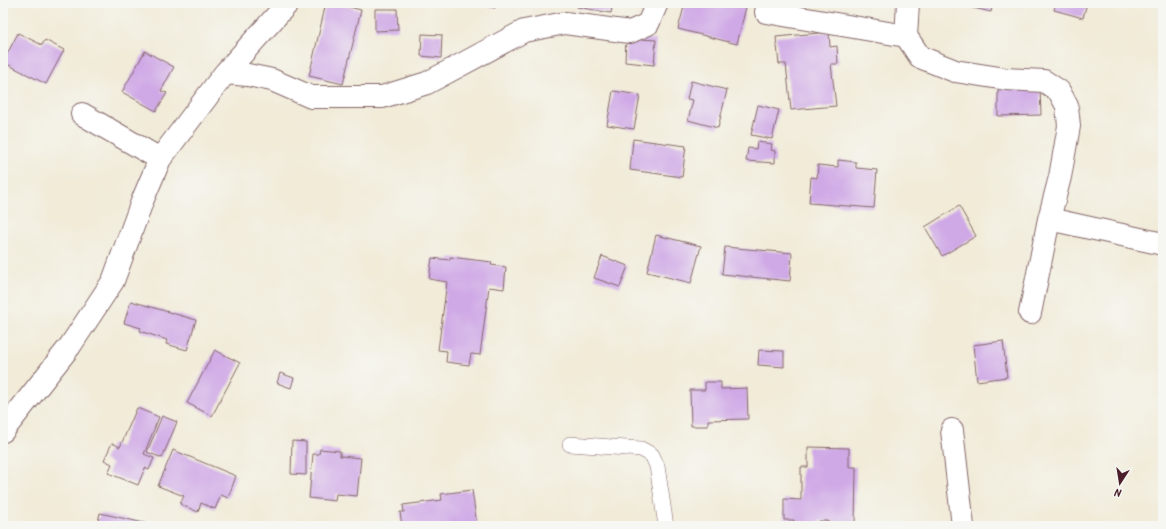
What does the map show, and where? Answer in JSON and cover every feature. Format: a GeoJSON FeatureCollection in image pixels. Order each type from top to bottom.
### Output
{"type":"FeatureCollection","features":[{"type":"Feature","properties":{"kind":"street"},"geometry":{"type":"LineString","coordinates":[[225,74],[248,75],[272,80],[311,97],[382,97],[426,83],[524,31],[564,23],[630,32],[648,24],[657,3]]}},
{"type":"Feature","properties":{"kind":"street"},"geometry":{"type":"LineString","coordinates":[[908,3],[906,36],[920,57],[955,71],[1006,79],[1044,81],[1059,91],[1067,106],[1069,126],[1060,177],[1030,313]]}},
{"type":"Feature","properties":{"kind":"street"},"geometry":{"type":"LineString","coordinates":[[3,431],[70,346],[113,281],[143,199],[160,159],[225,74],[280,6]]}},
{"type":"Feature","properties":{"kind":"street"},"geometry":{"type":"LineString","coordinates":[[766,12],[906,36]]}},
{"type":"Feature","properties":{"kind":"street"},"geometry":{"type":"LineString","coordinates":[[82,114],[160,159]]}},
{"type":"Feature","properties":{"kind":"street"},"geometry":{"type":"LineString","coordinates":[[1050,219],[1163,244]]}},
{"type":"Feature","properties":{"kind":"street"},"geometry":{"type":"LineString","coordinates":[[952,430],[963,526]]}},
{"type":"Feature","properties":{"kind":"lane"},"geometry":{"type":"LineString","coordinates":[[570,444],[641,449],[652,456],[657,466],[666,526]]}},
{"type":"Feature","properties":{"kind":"building"},"geometry":{"type":"Polygon","coordinates":[[[326,3],[333,3],[361,10],[343,84],[309,76],[326,3]]]}},
{"type":"Feature","properties":{"kind":"building"},"geometry":{"type":"Polygon","coordinates":[[[479,3],[497,3],[495,8],[479,3]]]}},
{"type":"Feature","properties":{"kind":"building"},"geometry":{"type":"Polygon","coordinates":[[[577,3],[613,3],[611,13],[577,7],[577,3]]]}},
{"type":"Feature","properties":{"kind":"building"},"geometry":{"type":"Polygon","coordinates":[[[685,3],[747,3],[737,44],[678,29],[685,3]]]}},
{"type":"Feature","properties":{"kind":"building"},"geometry":{"type":"Polygon","coordinates":[[[966,3],[993,3],[991,12],[965,6],[966,3]]]}},
{"type":"Feature","properties":{"kind":"building"},"geometry":{"type":"Polygon","coordinates":[[[1056,3],[1087,3],[1083,18],[1054,10],[1056,3]]]}},
{"type":"Feature","properties":{"kind":"building"},"geometry":{"type":"Polygon","coordinates":[[[375,9],[397,9],[398,30],[375,31],[375,9]]]}},
{"type":"Feature","properties":{"kind":"building"},"geometry":{"type":"Polygon","coordinates":[[[829,32],[830,47],[837,46],[838,64],[831,64],[836,106],[791,110],[786,64],[779,64],[776,37],[829,32]]]}},
{"type":"Feature","properties":{"kind":"building"},"geometry":{"type":"Polygon","coordinates":[[[18,33],[42,45],[45,40],[64,50],[46,84],[3,62],[18,33]]]}},
{"type":"Feature","properties":{"kind":"building"},"geometry":{"type":"Polygon","coordinates":[[[422,34],[442,35],[441,58],[421,56],[422,34]]]}},
{"type":"Feature","properties":{"kind":"building"},"geometry":{"type":"Polygon","coordinates":[[[626,38],[656,40],[654,65],[625,62],[626,38]]]}},
{"type":"Feature","properties":{"kind":"building"},"geometry":{"type":"Polygon","coordinates":[[[145,51],[174,67],[161,91],[167,93],[156,111],[122,92],[145,51]]]}},
{"type":"Feature","properties":{"kind":"building"},"geometry":{"type":"Polygon","coordinates":[[[691,81],[727,90],[718,128],[688,120],[693,100],[687,99],[691,81]]]}},
{"type":"Feature","properties":{"kind":"building"},"geometry":{"type":"Polygon","coordinates":[[[1040,88],[1041,115],[998,116],[998,89],[1040,88]]]}},
{"type":"Feature","properties":{"kind":"building"},"geometry":{"type":"Polygon","coordinates":[[[613,91],[640,95],[634,129],[607,125],[613,91]]]}},
{"type":"Feature","properties":{"kind":"building"},"geometry":{"type":"Polygon","coordinates":[[[758,105],[779,110],[772,139],[751,135],[758,105]]]}},
{"type":"Feature","properties":{"kind":"building"},"geometry":{"type":"Polygon","coordinates":[[[633,139],[686,146],[682,177],[630,170],[633,139]]]}},
{"type":"Feature","properties":{"kind":"building"},"geometry":{"type":"Polygon","coordinates":[[[757,142],[772,144],[771,150],[775,151],[775,163],[746,161],[748,148],[756,149],[757,142]]]}},
{"type":"Feature","properties":{"kind":"building"},"geometry":{"type":"Polygon","coordinates":[[[838,160],[856,162],[856,168],[877,170],[874,208],[809,203],[811,177],[817,178],[818,165],[838,167],[838,160]]]}},
{"type":"Feature","properties":{"kind":"building"},"geometry":{"type":"Polygon","coordinates":[[[959,206],[976,236],[942,256],[925,227],[959,206]]]}},
{"type":"Feature","properties":{"kind":"building"},"geometry":{"type":"Polygon","coordinates":[[[656,235],[701,246],[691,283],[647,272],[656,235]]]}},
{"type":"Feature","properties":{"kind":"building"},"geometry":{"type":"Polygon","coordinates":[[[725,247],[792,253],[790,281],[722,274],[725,247]]]}},
{"type":"Feature","properties":{"kind":"building"},"geometry":{"type":"Polygon","coordinates":[[[602,256],[628,266],[620,287],[594,278],[602,256]]]}},
{"type":"Feature","properties":{"kind":"building"},"geometry":{"type":"Polygon","coordinates":[[[450,257],[492,262],[491,265],[506,267],[504,289],[489,287],[480,355],[471,354],[469,365],[446,362],[447,351],[438,350],[447,282],[429,279],[432,258],[450,260],[450,257]]]}},
{"type":"Feature","properties":{"kind":"building"},"geometry":{"type":"Polygon","coordinates":[[[131,301],[196,320],[187,350],[166,344],[167,340],[140,331],[141,328],[124,323],[131,301]]]}},
{"type":"Feature","properties":{"kind":"building"},"geometry":{"type":"Polygon","coordinates":[[[1003,341],[1007,377],[977,381],[973,345],[1003,341]]]}},
{"type":"Feature","properties":{"kind":"building"},"geometry":{"type":"Polygon","coordinates":[[[215,350],[240,363],[212,416],[187,403],[215,350]]]}},
{"type":"Feature","properties":{"kind":"building"},"geometry":{"type":"Polygon","coordinates":[[[759,350],[784,351],[784,367],[758,365],[759,350]]]}},
{"type":"Feature","properties":{"kind":"building"},"geometry":{"type":"Polygon","coordinates":[[[280,373],[294,378],[291,388],[277,383],[280,373]]]}},
{"type":"Feature","properties":{"kind":"building"},"geometry":{"type":"Polygon","coordinates":[[[705,382],[721,382],[721,389],[747,388],[748,419],[708,420],[708,426],[691,426],[690,390],[705,390],[705,382]]]}},
{"type":"Feature","properties":{"kind":"building"},"geometry":{"type":"Polygon","coordinates":[[[137,408],[159,417],[144,454],[154,458],[149,470],[145,468],[138,485],[108,473],[112,464],[104,460],[112,443],[120,447],[137,408]]]}},
{"type":"Feature","properties":{"kind":"building"},"geometry":{"type":"Polygon","coordinates":[[[162,416],[177,422],[162,458],[147,452],[162,416]]]}},
{"type":"Feature","properties":{"kind":"building"},"geometry":{"type":"Polygon","coordinates":[[[292,441],[306,442],[306,475],[291,474],[292,441]]]}},
{"type":"Feature","properties":{"kind":"building"},"geometry":{"type":"Polygon","coordinates":[[[808,447],[849,448],[849,467],[856,467],[855,526],[828,526],[828,521],[819,521],[819,526],[794,526],[794,520],[784,520],[784,499],[801,500],[801,467],[808,467],[808,447]]]}},
{"type":"Feature","properties":{"kind":"building"},"geometry":{"type":"Polygon","coordinates":[[[320,449],[340,451],[340,456],[361,458],[357,496],[336,494],[335,501],[309,498],[313,454],[319,454],[320,449]]]}},
{"type":"Feature","properties":{"kind":"building"},"geometry":{"type":"Polygon","coordinates":[[[173,450],[236,476],[228,498],[221,495],[215,509],[201,503],[198,512],[180,504],[184,496],[158,486],[173,450]]]}},
{"type":"Feature","properties":{"kind":"building"},"geometry":{"type":"Polygon","coordinates":[[[472,490],[477,526],[402,526],[400,512],[404,512],[403,505],[442,500],[441,494],[472,490]]]}},
{"type":"Feature","properties":{"kind":"building"},"geometry":{"type":"Polygon","coordinates":[[[100,513],[153,525],[153,526],[97,526],[100,513]]]}},
{"type":"Feature","properties":{"kind":"building"},"geometry":{"type":"Polygon","coordinates":[[[23,523],[32,525],[32,526],[22,526],[23,523]]]}}]}
